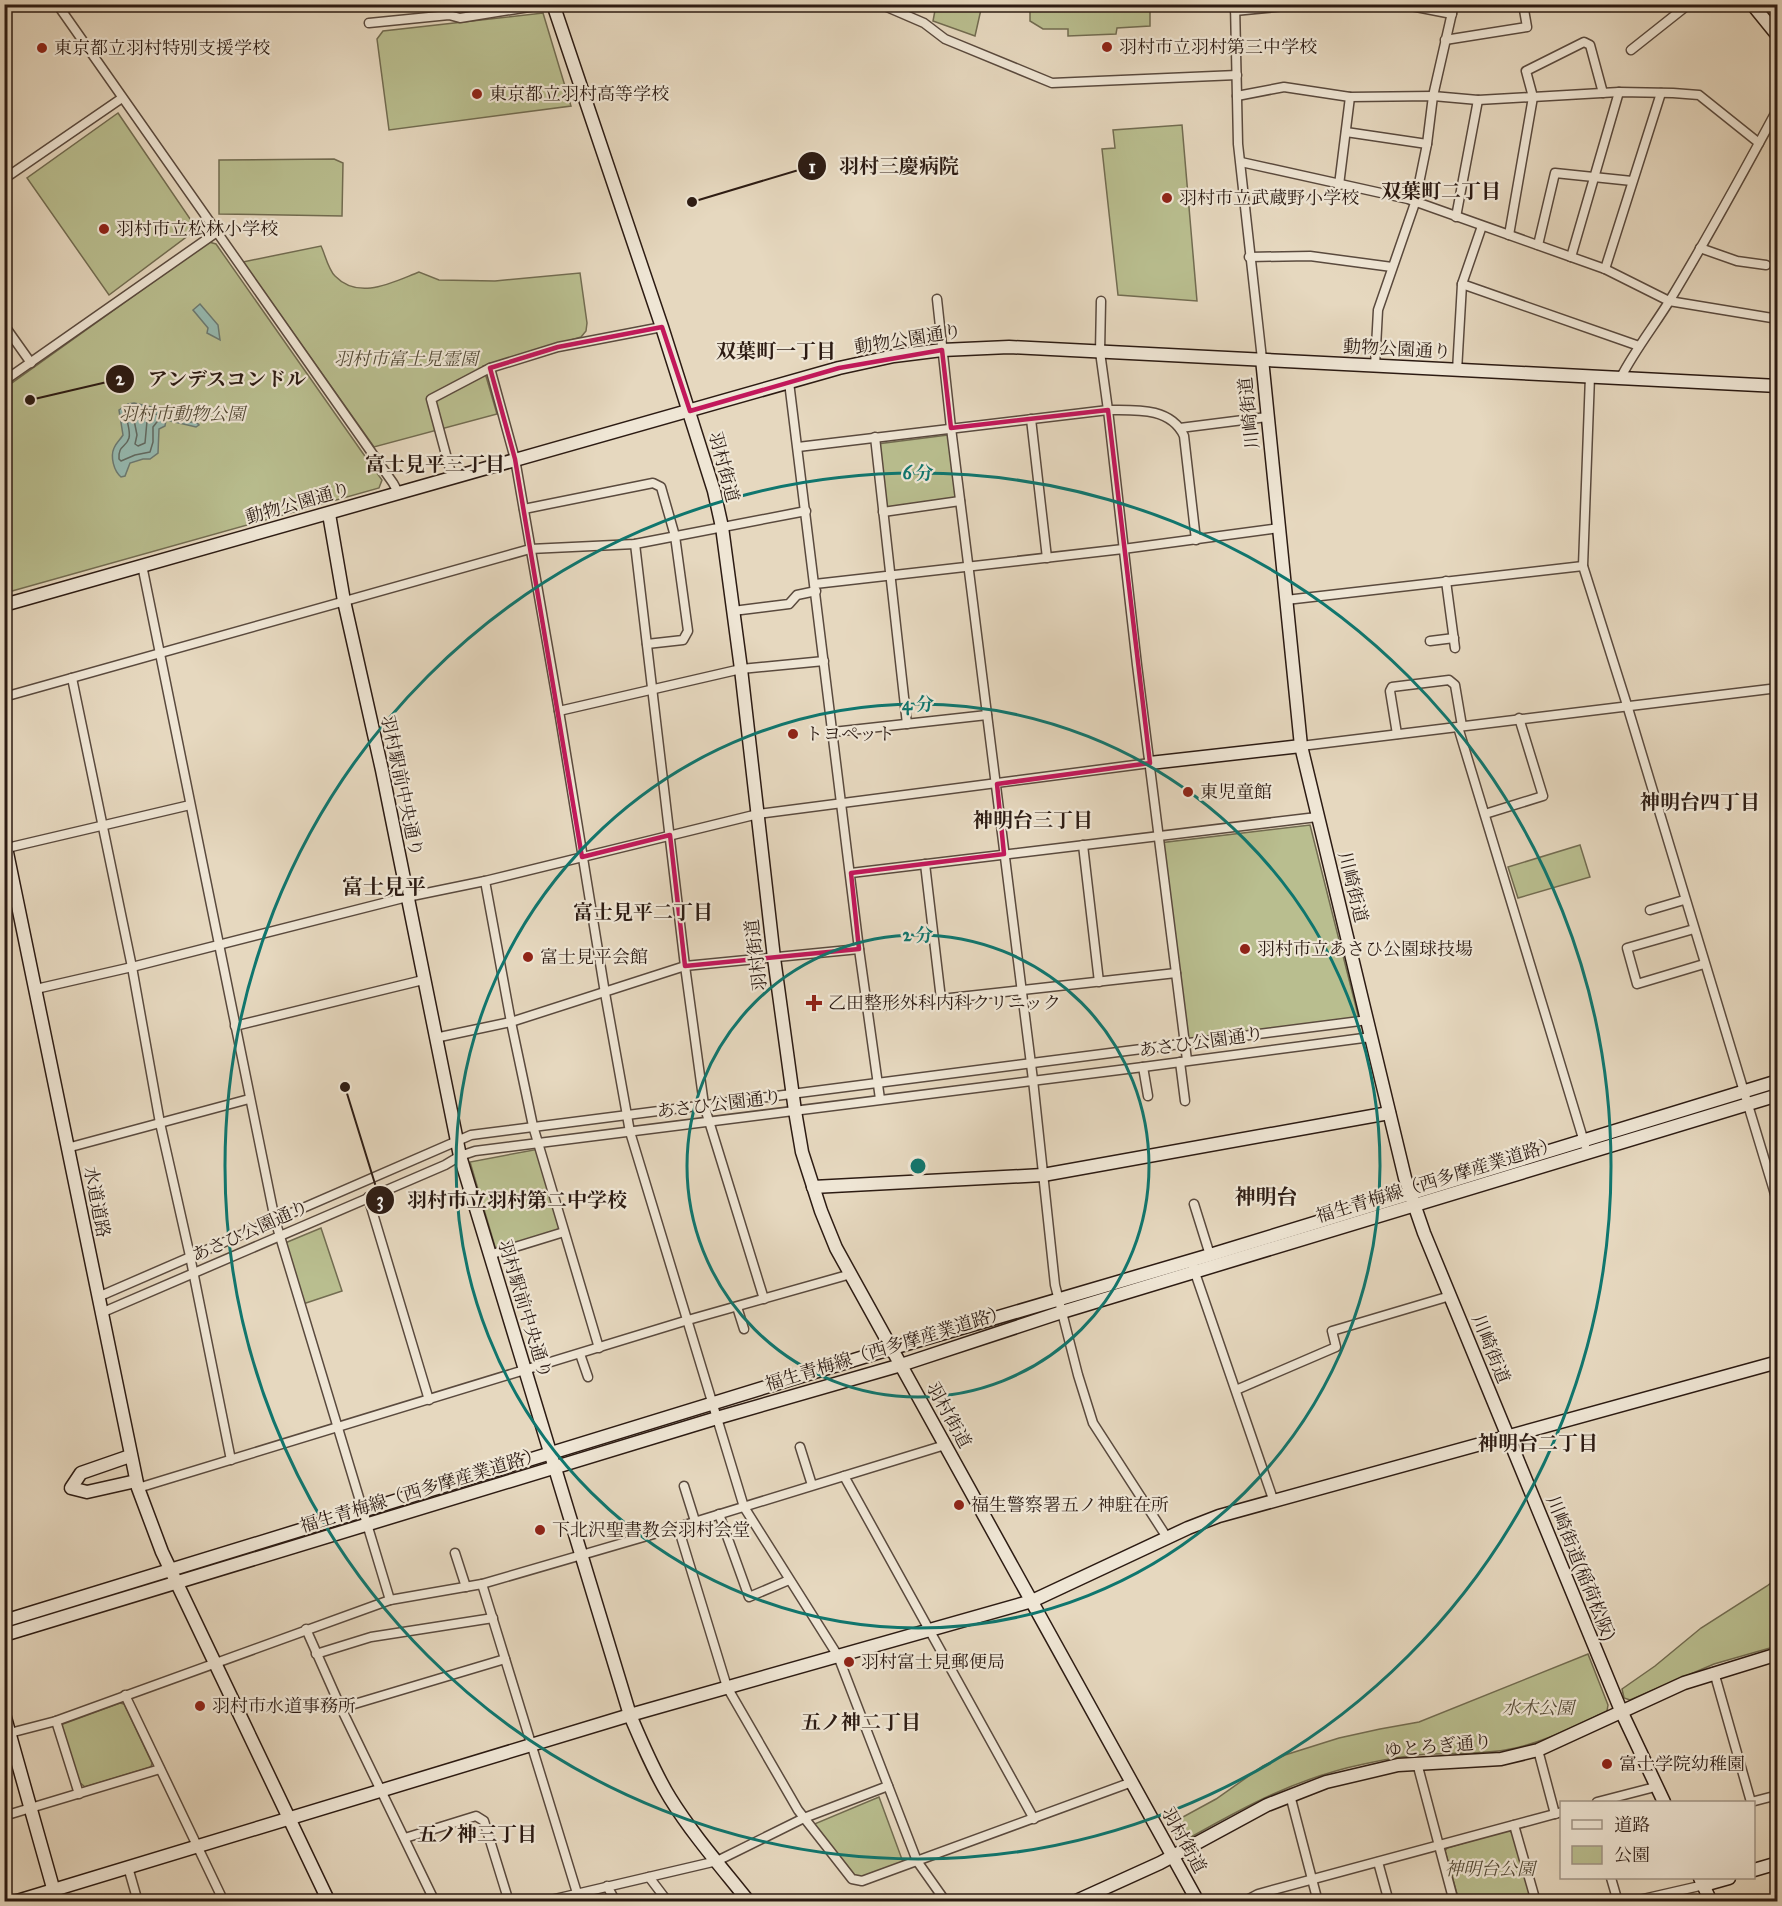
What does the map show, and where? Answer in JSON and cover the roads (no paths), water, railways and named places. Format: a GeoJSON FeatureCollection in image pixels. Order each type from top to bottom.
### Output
{"type":"FeatureCollection","features":[{"type":"Feature","properties":{"kind":"street"},"geometry":{"type":"LineString","coordinates":[[57,4],[399,494]]}},
{"type":"Feature","properties":{"kind":"street"},"geometry":{"type":"LineString","coordinates":[[369,23],[449,15],[460,18],[548,4]]}},
{"type":"Feature","properties":{"kind":"street","name":"羽村街道"},"geometry":{"type":"LineString","coordinates":[[553,4],[690,411],[714,491],[722,527],[792,1095],[801,1152],[813,1188],[836,1248],[850,1275],[1198,1902]]}},
{"type":"Feature","properties":{"kind":"street"},"geometry":{"type":"LineString","coordinates":[[880,4],[924,23],[945,39],[1052,83],[1237,75]]}},
{"type":"Feature","properties":{"kind":"street"},"geometry":{"type":"LineString","coordinates":[[1262,359],[1238,144],[1235,8],[1306,4]]}},
{"type":"Feature","properties":{"kind":"street"},"geometry":{"type":"LineString","coordinates":[[1375,366],[1378,310],[1415,203],[1427,144],[1433,96],[1453,9],[1401,4]]}},
{"type":"Feature","properties":{"kind":"street"},"geometry":{"type":"LineString","coordinates":[[1445,40],[1527,27],[1523,4]]}},
{"type":"Feature","properties":{"kind":"street"},"geometry":{"type":"LineString","coordinates":[[1631,50],[1689,4]]}},
{"type":"Feature","properties":{"kind":"street"},"geometry":{"type":"LineString","coordinates":[[1752,4],[1778,36]]}},
{"type":"Feature","properties":{"kind":"street"},"geometry":{"type":"LineString","coordinates":[[1509,235],[1533,97],[1526,71],[1584,42],[1590,45],[1603,93]]}},
{"type":"Feature","properties":{"kind":"street"},"geometry":{"type":"LineString","coordinates":[[1237,96],[1284,87],[1350,97],[1433,96],[1478,100],[1619,92],[1699,95],[1759,143]]}},
{"type":"Feature","properties":{"kind":"street"},"geometry":{"type":"LineString","coordinates":[[1571,257],[1619,92]]}},
{"type":"Feature","properties":{"kind":"street"},"geometry":{"type":"LineString","coordinates":[[1605,269],[1661,93]]}},
{"type":"Feature","properties":{"kind":"street"},"geometry":{"type":"LineString","coordinates":[[1339,185],[1350,97]]}},
{"type":"Feature","properties":{"kind":"street"},"geometry":{"type":"LineString","coordinates":[[4,179],[122,98]]}},
{"type":"Feature","properties":{"kind":"street"},"geometry":{"type":"LineString","coordinates":[[1456,217],[1478,100]]}},
{"type":"Feature","properties":{"kind":"street"},"geometry":{"type":"LineString","coordinates":[[1621,377],[1700,248],[1778,108]]}},
{"type":"Feature","properties":{"kind":"street"},"geometry":{"type":"LineString","coordinates":[[1346,132],[1427,144]]}},
{"type":"Feature","properties":{"kind":"street"},"geometry":{"type":"LineString","coordinates":[[1241,162],[1408,199],[1605,269],[1669,301],[1778,319]]}},
{"type":"Feature","properties":{"kind":"street"},"geometry":{"type":"LineString","coordinates":[[1538,244],[1555,174],[1632,181]]}},
{"type":"Feature","properties":{"kind":"street"},"geometry":{"type":"LineString","coordinates":[[1457,371],[1462,284],[1482,226]]}},
{"type":"Feature","properties":{"kind":"street"},"geometry":{"type":"LineString","coordinates":[[4,381],[217,232]]}},
{"type":"Feature","properties":{"kind":"street"},"geometry":{"type":"LineString","coordinates":[[1700,248],[1737,261],[1766,265]]}},
{"type":"Feature","properties":{"kind":"street"},"geometry":{"type":"LineString","coordinates":[[1249,257],[1310,256],[1392,267]]}},
{"type":"Feature","properties":{"kind":"street"},"geometry":{"type":"LineString","coordinates":[[1462,284],[1639,346]]}},
{"type":"Feature","properties":{"kind":"street"},"geometry":{"type":"LineString","coordinates":[[937,299],[968,567],[1033,1080],[1055,1286],[1078,1375],[1097,1430],[1167,1539]]}},
{"type":"Feature","properties":{"kind":"street"},"geometry":{"type":"LineString","coordinates":[[1101,301],[1100,352],[1185,1044],[1185,1101]]}},
{"type":"Feature","properties":{"kind":"street"},"geometry":{"type":"LineString","coordinates":[[4,325],[31,363]]}},
{"type":"Feature","properties":{"kind":"street"},"geometry":{"type":"LineString","coordinates":[[452,477],[431,399],[489,368],[558,347],[662,327]]}},
{"type":"Feature","properties":{"kind":"street","name":"動物公園通り"},"geometry":{"type":"LineString","coordinates":[[4,605],[789,382],[894,356],[942,350],[1009,347],[1457,371],[1777,385]]}},
{"type":"Feature","properties":{"kind":"street","name":"川崎街道"},"geometry":{"type":"LineString","coordinates":[[1262,359],[1301,746],[1317,817],[1412,1199],[1508,1437]]}},
{"type":"Feature","properties":{"kind":"street"},"geometry":{"type":"LineString","coordinates":[[489,368],[515,459],[559,711],[604,993],[630,1132],[744,1507],[838,1656],[917,1861],[946,1902]]}},
{"type":"Feature","properties":{"kind":"street"},"geometry":{"type":"LineString","coordinates":[[1590,376],[1583,566],[1778,1204]]}},
{"type":"Feature","properties":{"kind":"street"},"geometry":{"type":"LineString","coordinates":[[789,382],[859,949],[880,1099]]}},
{"type":"Feature","properties":{"kind":"street"},"geometry":{"type":"LineString","coordinates":[[798,447],[1108,410],[1145,410],[1163,415],[1180,428],[1184,436],[1196,540]]}},
{"type":"Feature","properties":{"kind":"street"},"geometry":{"type":"LineString","coordinates":[[1180,428],[1267,417]]}},
{"type":"Feature","properties":{"kind":"street"},"geometry":{"type":"LineString","coordinates":[[1031,419],[1047,558]]}},
{"type":"Feature","properties":{"kind":"street"},"geometry":{"type":"LineString","coordinates":[[875,437],[907,724]]}},
{"type":"Feature","properties":{"kind":"street"},"geometry":{"type":"LineString","coordinates":[[524,508],[652,483],[661,487],[675,536],[688,631],[683,640],[647,644]]}},
{"type":"Feature","properties":{"kind":"street"},"geometry":{"type":"LineString","coordinates":[[883,512],[960,501]]}},
{"type":"Feature","properties":{"kind":"street"},"geometry":{"type":"LineString","coordinates":[[4,697],[530,549],[635,544],[806,511]]}},
{"type":"Feature","properties":{"kind":"street","name":"羽村駅前中央通り"},"geometry":{"type":"LineString","coordinates":[[329,514],[344,601],[460,1156],[489,1255],[630,1715],[649,1760],[669,1796],[749,1902]]}},
{"type":"Feature","properties":{"kind":"street"},"geometry":{"type":"LineString","coordinates":[[733,611],[789,604],[797,595],[815,587],[891,575],[1123,549],[1279,528]]}},
{"type":"Feature","properties":{"kind":"street"},"geometry":{"type":"LineString","coordinates":[[635,544],[685,966],[704,1105],[764,1299]]}},
{"type":"Feature","properties":{"kind":"street"},"geometry":{"type":"LineString","coordinates":[[142,566],[275,1220],[390,1600]]}},
{"type":"Feature","properties":{"kind":"street"},"geometry":{"type":"LineString","coordinates":[[1286,600],[1583,566]]}},
{"type":"Feature","properties":{"kind":"street"},"geometry":{"type":"LineString","coordinates":[[1446,581],[1455,648]]}},
{"type":"Feature","properties":{"kind":"street"},"geometry":{"type":"LineString","coordinates":[[1430,641],[1454,638]]}},
{"type":"Feature","properties":{"kind":"street"},"geometry":{"type":"LineString","coordinates":[[559,711],[741,669],[824,661]]}},
{"type":"Feature","properties":{"kind":"street"},"geometry":{"type":"LineString","coordinates":[[72,678],[132,967],[160,1123],[231,1460]]}},
{"type":"Feature","properties":{"kind":"street"},"geometry":{"type":"LineString","coordinates":[[1397,734],[1390,691],[1392,687],[1449,680],[1455,685],[1460,726],[1585,1146]]}},
{"type":"Feature","properties":{"kind":"street"},"geometry":{"type":"LineString","coordinates":[[36,989],[407,897],[485,881],[758,814],[1519,718],[1778,688]]}},
{"type":"Feature","properties":{"kind":"street"},"geometry":{"type":"LineString","coordinates":[[833,732],[987,715]]}},
{"type":"Feature","properties":{"kind":"street"},"geometry":{"type":"LineString","coordinates":[[1485,814],[1543,796],[1519,718]]}},
{"type":"Feature","properties":{"kind":"street"},"geometry":{"type":"LineString","coordinates":[[6,843],[102,826],[190,805]]}},
{"type":"Feature","properties":{"kind":"street"},"geometry":{"type":"LineString","coordinates":[[851,873],[1317,817]]}},
{"type":"Feature","properties":{"kind":"street","name":"水道道路"},"geometry":{"type":"LineString","coordinates":[[6,843],[137,1484],[151,1526],[170,1569],[329,1902]]}},
{"type":"Feature","properties":{"kind":"street"},"geometry":{"type":"LineString","coordinates":[[1083,845],[1099,982]]}},
{"type":"Feature","properties":{"kind":"street"},"geometry":{"type":"LineString","coordinates":[[925,864],[941,999]]}},
{"type":"Feature","properties":{"kind":"street"},"geometry":{"type":"LineString","coordinates":[[485,881],[533,1126],[599,1348]]}},
{"type":"Feature","properties":{"kind":"street"},"geometry":{"type":"LineString","coordinates":[[1650,910],[1684,900]]}},
{"type":"Feature","properties":{"kind":"street"},"geometry":{"type":"LineString","coordinates":[[1694,929],[1627,948],[1637,984],[1704,964]]}},
{"type":"Feature","properties":{"kind":"street"},"geometry":{"type":"LineString","coordinates":[[435,1038],[511,1022],[685,966],[859,949]]}},
{"type":"Feature","properties":{"kind":"street"},"geometry":{"type":"LineString","coordinates":[[868,1007],[1176,973]]}},
{"type":"Feature","properties":{"kind":"street"},"geometry":{"type":"LineString","coordinates":[[235,1026],[423,980]]}},
{"type":"Feature","properties":{"kind":"street","name":"あさひ公園通り"},"geometry":{"type":"LineString","coordinates":[[98,1297],[471,1135],[1368,1020]]}},
{"type":"Feature","properties":{"kind":"street","name":"あさひ公園通り"},"geometry":{"type":"LineString","coordinates":[[101,1313],[475,1151],[1371,1036]]}},
{"type":"Feature","properties":{"kind":"street"},"geometry":{"type":"LineString","coordinates":[[1143,1067],[1148,1095]]}},
{"type":"Feature","properties":{"kind":"street","name":"福生青梅線（西多摩産業道路）"},"geometry":{"type":"LineString","coordinates":[[4,1621],[892,1348],[1060,1306],[1745,1098],[1778,1081]]}},
{"type":"Feature","properties":{"kind":"street","name":"福生青梅線（西多摩産業道路）"},"geometry":{"type":"LineString","coordinates":[[1745,1098],[1778,1095]]}},
{"type":"Feature","properties":{"kind":"street"},"geometry":{"type":"LineString","coordinates":[[67,1148],[249,1099]]}},
{"type":"Feature","properties":{"kind":"street"},"geometry":{"type":"LineString","coordinates":[[813,1188],[1043,1175],[1389,1113]]}},
{"type":"Feature","properties":{"kind":"street"},"geometry":{"type":"LineString","coordinates":[[368,1197],[429,1400]]}},
{"type":"Feature","properties":{"kind":"street","name":"福生青梅線（西多摩産業道路）"},"geometry":{"type":"LineString","coordinates":[[1193,1266],[1210,1255],[1412,1199]]}},
{"type":"Feature","properties":{"kind":"street"},"geometry":{"type":"LineString","coordinates":[[1194,1204],[1210,1255]]}},
{"type":"Feature","properties":{"kind":"street"},"geometry":{"type":"LineString","coordinates":[[489,1255],[564,1232]]}},
{"type":"Feature","properties":{"kind":"street"},"geometry":{"type":"LineString","coordinates":[[1193,1266],[1274,1502]]}},
{"type":"Feature","properties":{"kind":"street"},"geometry":{"type":"LineString","coordinates":[[130,1456],[81,1473],[71,1488],[87,1492],[137,1484],[231,1460],[688,1320],[850,1275]]}},
{"type":"Feature","properties":{"kind":"street"},"geometry":{"type":"LineString","coordinates":[[1236,1390],[1336,1347],[1332,1331],[1450,1296]]}},
{"type":"Feature","properties":{"kind":"street","name":"福生青梅線（西多摩産業道路）"},"geometry":{"type":"LineString","coordinates":[[4,1635],[717,1418],[901,1365],[1060,1306]]}},
{"type":"Feature","properties":{"kind":"street"},"geometry":{"type":"LineString","coordinates":[[737,1307],[744,1329]]}},
{"type":"Feature","properties":{"kind":"street"},"geometry":{"type":"LineString","coordinates":[[580,1354],[588,1377]]}},
{"type":"Feature","properties":{"kind":"street"},"geometry":{"type":"LineString","coordinates":[[14,1902],[55,1896],[128,1867],[197,1845],[630,1715],[1032,1601],[1211,1518],[1778,1362]]}},
{"type":"Feature","properties":{"kind":"street","name":"川崎街道(稲荷松阪)"},"geometry":{"type":"LineString","coordinates":[[1508,1437],[1622,1713]]}},
{"type":"Feature","properties":{"kind":"street"},"geometry":{"type":"LineString","coordinates":[[8,1734],[56,1721],[390,1600],[482,1584],[582,1556],[945,1445]]}},
{"type":"Feature","properties":{"kind":"street"},"geometry":{"type":"LineString","coordinates":[[800,1447],[812,1485]]}},
{"type":"Feature","properties":{"kind":"street"},"geometry":{"type":"LineString","coordinates":[[844,1476],[1034,1819]]}},
{"type":"Feature","properties":{"kind":"street"},"geometry":{"type":"LineString","coordinates":[[684,1486],[695,1521]]}},
{"type":"Feature","properties":{"kind":"street"},"geometry":{"type":"LineString","coordinates":[[719,1514],[749,1597],[789,1580]]}},
{"type":"Feature","properties":{"kind":"street"},"geometry":{"type":"LineString","coordinates":[[678,1527],[727,1687],[804,1818],[852,1879],[861,1881],[1132,1782]]}},
{"type":"Feature","properties":{"kind":"street"},"geometry":{"type":"LineString","coordinates":[[455,1553],[466,1587]]}},
{"type":"Feature","properties":{"kind":"street"},"geometry":{"type":"LineString","coordinates":[[482,1584],[577,1893]]}},
{"type":"Feature","properties":{"kind":"street"},"geometry":{"type":"LineString","coordinates":[[316,1654],[371,1637],[493,1618]]}},
{"type":"Feature","properties":{"kind":"street"},"geometry":{"type":"LineString","coordinates":[[306,1629],[341,1708],[435,1902]]}},
{"type":"Feature","properties":{"kind":"street","name":"ゆとろぎ通り"},"geometry":{"type":"LineString","coordinates":[[1074,1902],[1172,1857],[1251,1813],[1290,1795],[1349,1775],[1417,1763],[1501,1759],[1538,1750],[1684,1683],[1778,1654]]}},
{"type":"Feature","properties":{"kind":"street"},"geometry":{"type":"LineString","coordinates":[[341,1708],[505,1659]]}},
{"type":"Feature","properties":{"kind":"street"},"geometry":{"type":"LineString","coordinates":[[1714,1672],[1750,1801]]}},
{"type":"Feature","properties":{"kind":"street"},"geometry":{"type":"LineString","coordinates":[[125,1695],[224,1902]]}},
{"type":"Feature","properties":{"kind":"street"},"geometry":{"type":"LineString","coordinates":[[1622,1713],[1663,1801]]}},
{"type":"Feature","properties":{"kind":"street"},"geometry":{"type":"LineString","coordinates":[[4,1714],[55,1896]]}},
{"type":"Feature","properties":{"kind":"street"},"geometry":{"type":"LineString","coordinates":[[56,1721],[79,1794]]}},
{"type":"Feature","properties":{"kind":"street"},"geometry":{"type":"LineString","coordinates":[[1243,1902],[1258,1894],[1558,1813],[1538,1750]]}},
{"type":"Feature","properties":{"kind":"street"},"geometry":{"type":"LineString","coordinates":[[1417,1763],[1454,1902]]}},
{"type":"Feature","properties":{"kind":"street"},"geometry":{"type":"LineString","coordinates":[[4,1816],[160,1769]]}},
{"type":"Feature","properties":{"kind":"street"},"geometry":{"type":"LineString","coordinates":[[542,1902],[717,1861],[804,1818],[888,1786]]}},
{"type":"Feature","properties":{"kind":"street"},"geometry":{"type":"LineString","coordinates":[[1604,1801],[1655,1787]]}},
{"type":"Feature","properties":{"kind":"street"},"geometry":{"type":"LineString","coordinates":[[1290,1795],[1318,1902]]}},
{"type":"Feature","properties":{"kind":"street"},"geometry":{"type":"LineString","coordinates":[[1755,1802],[1778,1795]]}},
{"type":"Feature","properties":{"kind":"street"},"geometry":{"type":"LineString","coordinates":[[405,1838],[476,1816],[484,1821],[508,1902]]}},
{"type":"Feature","properties":{"kind":"street"},"geometry":{"type":"LineString","coordinates":[[1514,1825],[1536,1902]]}},
{"type":"Feature","properties":{"kind":"street"},"geometry":{"type":"LineString","coordinates":[[1378,1862],[1389,1902]]}},
{"type":"Feature","properties":{"kind":"street"},"geometry":{"type":"LineString","coordinates":[[1755,1870],[1778,1863]]}},
{"type":"Feature","properties":{"kind":"street"},"geometry":{"type":"LineString","coordinates":[[128,1867],[138,1902]]}},
{"type":"Feature","properties":{"kind":"street"},"geometry":{"type":"LineString","coordinates":[[649,1877],[668,1902]]}},
{"type":"Feature","properties":{"kind":"street"},"geometry":{"type":"LineString","coordinates":[[1611,1879],[1618,1902]]}},
{"type":"Feature","properties":{"kind":"street"},"geometry":{"type":"LineString","coordinates":[[1630,1902],[1702,1881],[1720,1879]]}},
{"type":"Feature","properties":{"kind":"street"},"geometry":{"type":"LineString","coordinates":[[1702,1881],[1712,1902]]}},
{"type":"Feature","properties":{"kind":"street"},"geometry":{"type":"LineString","coordinates":[[607,1886],[616,1902]]}},
{"type":"Feature","properties":{"kind":"water"},"geometry":{"type":"Polygon","coordinates":[[[200,304],[218,325],[220,340],[207,333],[208,328],[193,310],[200,304]]]}},
{"type":"Feature","properties":{"kind":"water"},"geometry":{"type":"Polygon","coordinates":[[[134,403],[165,410],[199,425],[196,427],[166,420],[165,426],[159,429],[158,453],[150,459],[130,463],[125,476],[121,477],[115,468],[112,455],[123,435],[119,410],[134,403]]]}},
{"type":"Feature","properties":{"kind":"place","name":"羽村市立羽村第三中学校"},"geometry":{"type":"Point","coordinates":[1107,47]}},
{"type":"Feature","properties":{"kind":"place","name":"東京都立羽村特別支援学校"},"geometry":{"type":"Point","coordinates":[42,48]}},
{"type":"Feature","properties":{"kind":"place","name":"東京都立羽村高等学校"},"geometry":{"type":"Point","coordinates":[477,94]}},
{"type":"Feature","properties":{"kind":"place","name":"羽村市立武蔵野小学校"},"geometry":{"type":"Point","coordinates":[1167,198]}},
{"type":"Feature","properties":{"kind":"place","name":"羽村三慶病院"},"geometry":{"type":"Point","coordinates":[692,202]}},
{"type":"Feature","properties":{"kind":"place","name":"羽村市立松林小学校"},"geometry":{"type":"Point","coordinates":[104,229]}},
{"type":"Feature","properties":{"kind":"place","name":"アンデスコンドル"},"geometry":{"type":"Point","coordinates":[30,400]}},
{"type":"Feature","properties":{"kind":"place","name":"トヨペット"},"geometry":{"type":"Point","coordinates":[793,734]}},
{"type":"Feature","properties":{"kind":"place","name":"東児童館"},"geometry":{"type":"Point","coordinates":[1188,792]}},
{"type":"Feature","properties":{"kind":"place","name":"羽村市立あさひ公園球技場"},"geometry":{"type":"Point","coordinates":[1245,949]}},
{"type":"Feature","properties":{"kind":"place","name":"富士見平会館"},"geometry":{"type":"Point","coordinates":[528,957]}},
{"type":"Feature","properties":{"kind":"place","name":"乙田整形外科内科クリニック"},"geometry":{"type":"Point","coordinates":[814,1003]}},
{"type":"Feature","properties":{"kind":"place","name":"羽村市立羽村第二中学校"},"geometry":{"type":"Point","coordinates":[345,1087]}},
{"type":"Feature","properties":{"kind":"place","name":"福生警察署五ノ神駐在所"},"geometry":{"type":"Point","coordinates":[959,1505]}},
{"type":"Feature","properties":{"kind":"place","name":"下北沢聖書教会羽村会堂"},"geometry":{"type":"Point","coordinates":[540,1530]}},
{"type":"Feature","properties":{"kind":"place","name":"羽村富士見郵便局"},"geometry":{"type":"Point","coordinates":[849,1662]}},
{"type":"Feature","properties":{"kind":"place","name":"羽村市水道事務所"},"geometry":{"type":"Point","coordinates":[200,1706]}},
{"type":"Feature","properties":{"kind":"place","name":"富士学院幼稚園"},"geometry":{"type":"Point","coordinates":[1607,1764]}},
{"type":"Feature","properties":{"kind":"district","name":"双葉町二丁目"},"geometry":{"type":"Point","coordinates":[1441,191]}},
{"type":"Feature","properties":{"kind":"district","name":"双葉町一丁目"},"geometry":{"type":"Point","coordinates":[776,351]}},
{"type":"Feature","properties":{"kind":"district","name":"富士見平三丁目"},"geometry":{"type":"Point","coordinates":[435,464]}},
{"type":"Feature","properties":{"kind":"district","name":"神明台四丁目"},"geometry":{"type":"Point","coordinates":[1700,802]}},
{"type":"Feature","properties":{"kind":"district","name":"神明台三丁目"},"geometry":{"type":"Point","coordinates":[1033,820]}},
{"type":"Feature","properties":{"kind":"district","name":"富士見平"},"geometry":{"type":"Point","coordinates":[384,887]}},
{"type":"Feature","properties":{"kind":"district","name":"富士見平二丁目"},"geometry":{"type":"Point","coordinates":[643,912]}},
{"type":"Feature","properties":{"kind":"district","name":"神明台"},"geometry":{"type":"Point","coordinates":[1266,1197]}},
{"type":"Feature","properties":{"kind":"district","name":"神明台二丁目"},"geometry":{"type":"Point","coordinates":[1538,1443]}},
{"type":"Feature","properties":{"kind":"district","name":"五ノ神二丁目"},"geometry":{"type":"Point","coordinates":[861,1722]}},
{"type":"Feature","properties":{"kind":"district","name":"五ノ神三丁目"},"geometry":{"type":"Point","coordinates":[477,1834]}},
{"type":"Feature","properties":{"kind":"park label","name":"羽村市富士見霊園"},"geometry":{"type":"Point","coordinates":[406,359]}},
{"type":"Feature","properties":{"kind":"park label","name":"羽村市動物公園"},"geometry":{"type":"Point","coordinates":[182,414]}},
{"type":"Feature","properties":{"kind":"park label","name":"水木公園"},"geometry":{"type":"Point","coordinates":[1538,1708]}},
{"type":"Feature","properties":{"kind":"park label","name":"神明台公園"},"geometry":{"type":"Point","coordinates":[1490,1869]}}]}
